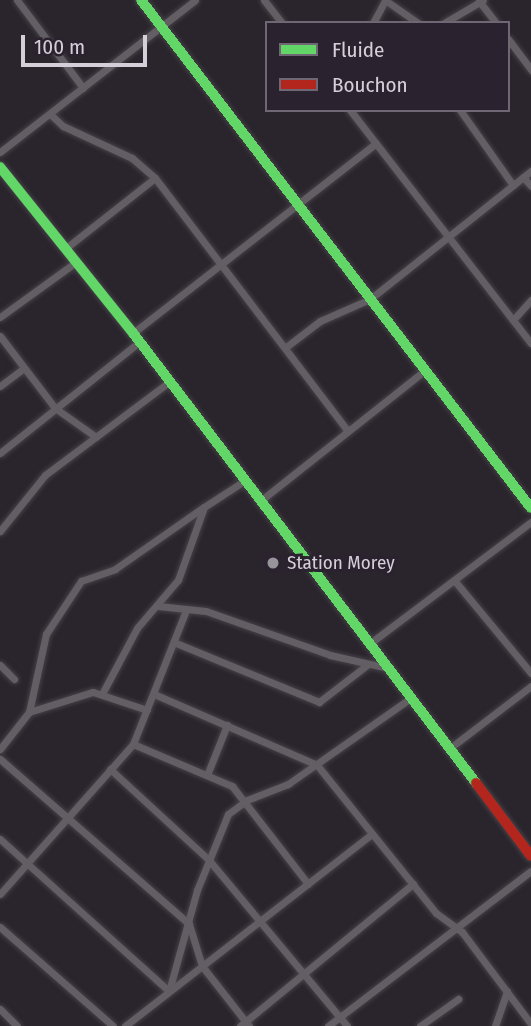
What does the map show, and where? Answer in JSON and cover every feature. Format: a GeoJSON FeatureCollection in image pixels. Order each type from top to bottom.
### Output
{"type":"FeatureCollection","features":[{"type":"Feature","properties":{"kind":"main road"},"geometry":{"type":"LineString","coordinates":[[141,0],[531,508]]}},
{"type":"Feature","properties":{"kind":"main road"},"geometry":{"type":"LineString","coordinates":[[0,167],[133,333],[369,644],[529,849]]}},
{"type":"Feature","properties":{"kind":"street"},"geometry":{"type":"LineString","coordinates":[[17,0],[83,88]]}},
{"type":"Feature","properties":{"kind":"street"},"geometry":{"type":"LineString","coordinates":[[0,152],[195,0]]}},
{"type":"Feature","properties":{"kind":"street"},"geometry":{"type":"LineString","coordinates":[[264,0],[280,21]]}},
{"type":"Feature","properties":{"kind":"street"},"geometry":{"type":"LineString","coordinates":[[374,21],[385,0],[415,21]]}},
{"type":"Feature","properties":{"kind":"street"},"geometry":{"type":"LineString","coordinates":[[447,21],[481,1],[495,21]]}},
{"type":"Feature","properties":{"kind":"street"},"geometry":{"type":"LineString","coordinates":[[510,43],[531,70]]}},
{"type":"Feature","properties":{"kind":"street"},"geometry":{"type":"LineString","coordinates":[[351,112],[531,343]]}},
{"type":"Feature","properties":{"kind":"street"},"geometry":{"type":"LineString","coordinates":[[358,121],[362,112]]}},
{"type":"Feature","properties":{"kind":"street"},"geometry":{"type":"LineString","coordinates":[[461,112],[513,185]]}},
{"type":"Feature","properties":{"kind":"street"},"geometry":{"type":"LineString","coordinates":[[50,114],[64,126],[132,159],[156,178],[348,431]]}},
{"type":"Feature","properties":{"kind":"street"},"geometry":{"type":"LineString","coordinates":[[133,333],[221,261],[376,143]]}},
{"type":"Feature","properties":{"kind":"street"},"geometry":{"type":"LineString","coordinates":[[286,347],[320,321],[370,299],[531,171]]}},
{"type":"Feature","properties":{"kind":"street"},"geometry":{"type":"LineString","coordinates":[[523,177],[531,186]]}},
{"type":"Feature","properties":{"kind":"street"},"geometry":{"type":"LineString","coordinates":[[66,248],[156,178]]}},
{"type":"Feature","properties":{"kind":"street"},"geometry":{"type":"LineString","coordinates":[[0,317],[76,262]]}},
{"type":"Feature","properties":{"kind":"street"},"geometry":{"type":"LineString","coordinates":[[513,320],[531,299]]}},
{"type":"Feature","properties":{"kind":"street"},"geometry":{"type":"LineString","coordinates":[[0,336],[55,408],[96,437]]}},
{"type":"Feature","properties":{"kind":"street"},"geometry":{"type":"LineString","coordinates":[[0,453],[139,342]]}},
{"type":"Feature","properties":{"kind":"street"},"geometry":{"type":"LineString","coordinates":[[0,386],[24,368]]}},
{"type":"Feature","properties":{"kind":"street"},"geometry":{"type":"LineString","coordinates":[[260,501],[425,370]]}},
{"type":"Feature","properties":{"kind":"street"},"geometry":{"type":"LineString","coordinates":[[2,526],[45,475],[169,382]]}},
{"type":"Feature","properties":{"kind":"street"},"geometry":{"type":"LineString","coordinates":[[0,749],[29,712],[46,634],[81,581],[115,569],[244,481]]}},
{"type":"Feature","properties":{"kind":"street"},"geometry":{"type":"LineString","coordinates":[[103,692],[137,628],[178,580],[204,507]]}},
{"type":"Feature","properties":{"kind":"street"},"geometry":{"type":"LineString","coordinates":[[369,644],[531,522]]}},
{"type":"Feature","properties":{"kind":"street"},"geometry":{"type":"LineString","coordinates":[[454,580],[531,673]]}},
{"type":"Feature","properties":{"kind":"street"},"geometry":{"type":"LineString","coordinates":[[158,606],[206,611],[368,664],[388,668]]}},
{"type":"Feature","properties":{"kind":"street"},"geometry":{"type":"LineString","coordinates":[[0,894],[133,744],[176,643],[186,610]]}},
{"type":"Feature","properties":{"kind":"street"},"geometry":{"type":"LineString","coordinates":[[176,643],[319,702],[368,664]]}},
{"type":"Feature","properties":{"kind":"street"},"geometry":{"type":"LineString","coordinates":[[0,664],[13,679]]}},
{"type":"Feature","properties":{"kind":"street"},"geometry":{"type":"LineString","coordinates":[[450,748],[531,686]]}},
{"type":"Feature","properties":{"kind":"street"},"geometry":{"type":"LineString","coordinates":[[29,712],[84,693],[103,692],[147,710]]}},
{"type":"Feature","properties":{"kind":"street"},"geometry":{"type":"LineString","coordinates":[[154,694],[317,765],[436,913],[456,927],[531,1024]]}},
{"type":"Feature","properties":{"kind":"street"},"geometry":{"type":"LineString","coordinates":[[169,991],[208,859],[224,820],[247,800],[288,784],[411,698]]}},
{"type":"Feature","properties":{"kind":"street"},"geometry":{"type":"LineString","coordinates":[[207,775],[227,725]]}},
{"type":"Feature","properties":{"kind":"street"},"geometry":{"type":"LineString","coordinates":[[133,744],[232,786],[247,800],[308,884]]}},
{"type":"Feature","properties":{"kind":"street"},"geometry":{"type":"LineString","coordinates":[[0,758],[189,924],[202,966],[245,1025],[413,884]]}},
{"type":"Feature","properties":{"kind":"street"},"geometry":{"type":"LineString","coordinates":[[110,769],[208,859],[346,1026]]}},
{"type":"Feature","properties":{"kind":"street"},"geometry":{"type":"LineString","coordinates":[[125,1026],[372,834]]}},
{"type":"Feature","properties":{"kind":"street"},"geometry":{"type":"LineString","coordinates":[[0,839],[169,991]]}},
{"type":"Feature","properties":{"kind":"street"},"geometry":{"type":"LineString","coordinates":[[328,1026],[531,872]]}},
{"type":"Feature","properties":{"kind":"street"},"geometry":{"type":"LineString","coordinates":[[0,927],[113,1026]]}},
{"type":"Feature","properties":{"kind":"street"},"geometry":{"type":"LineString","coordinates":[[495,1026],[507,991]]}},
{"type":"Feature","properties":{"kind":"street"},"geometry":{"type":"LineString","coordinates":[[420,1026],[458,999]]}},
{"type":"Feature","properties":{"kind":"street"},"geometry":{"type":"LineString","coordinates":[[0,1009],[17,1026]]}},
{"type":"Feature","properties":{"kind":"traffic: fast"},"geometry":{"type":"LineString","coordinates":[[141,0],[531,508]]}},
{"type":"Feature","properties":{"kind":"traffic: fast"},"geometry":{"type":"LineString","coordinates":[[0,167],[133,333],[476,783]]}},
{"type":"Feature","properties":{"kind":"traffic: jam"},"geometry":{"type":"LineString","coordinates":[[476,783],[531,856]]}},
{"type":"Feature","properties":{"kind":"place","name":"Station Morey"},"geometry":{"type":"Point","coordinates":[273,563]}}]}
